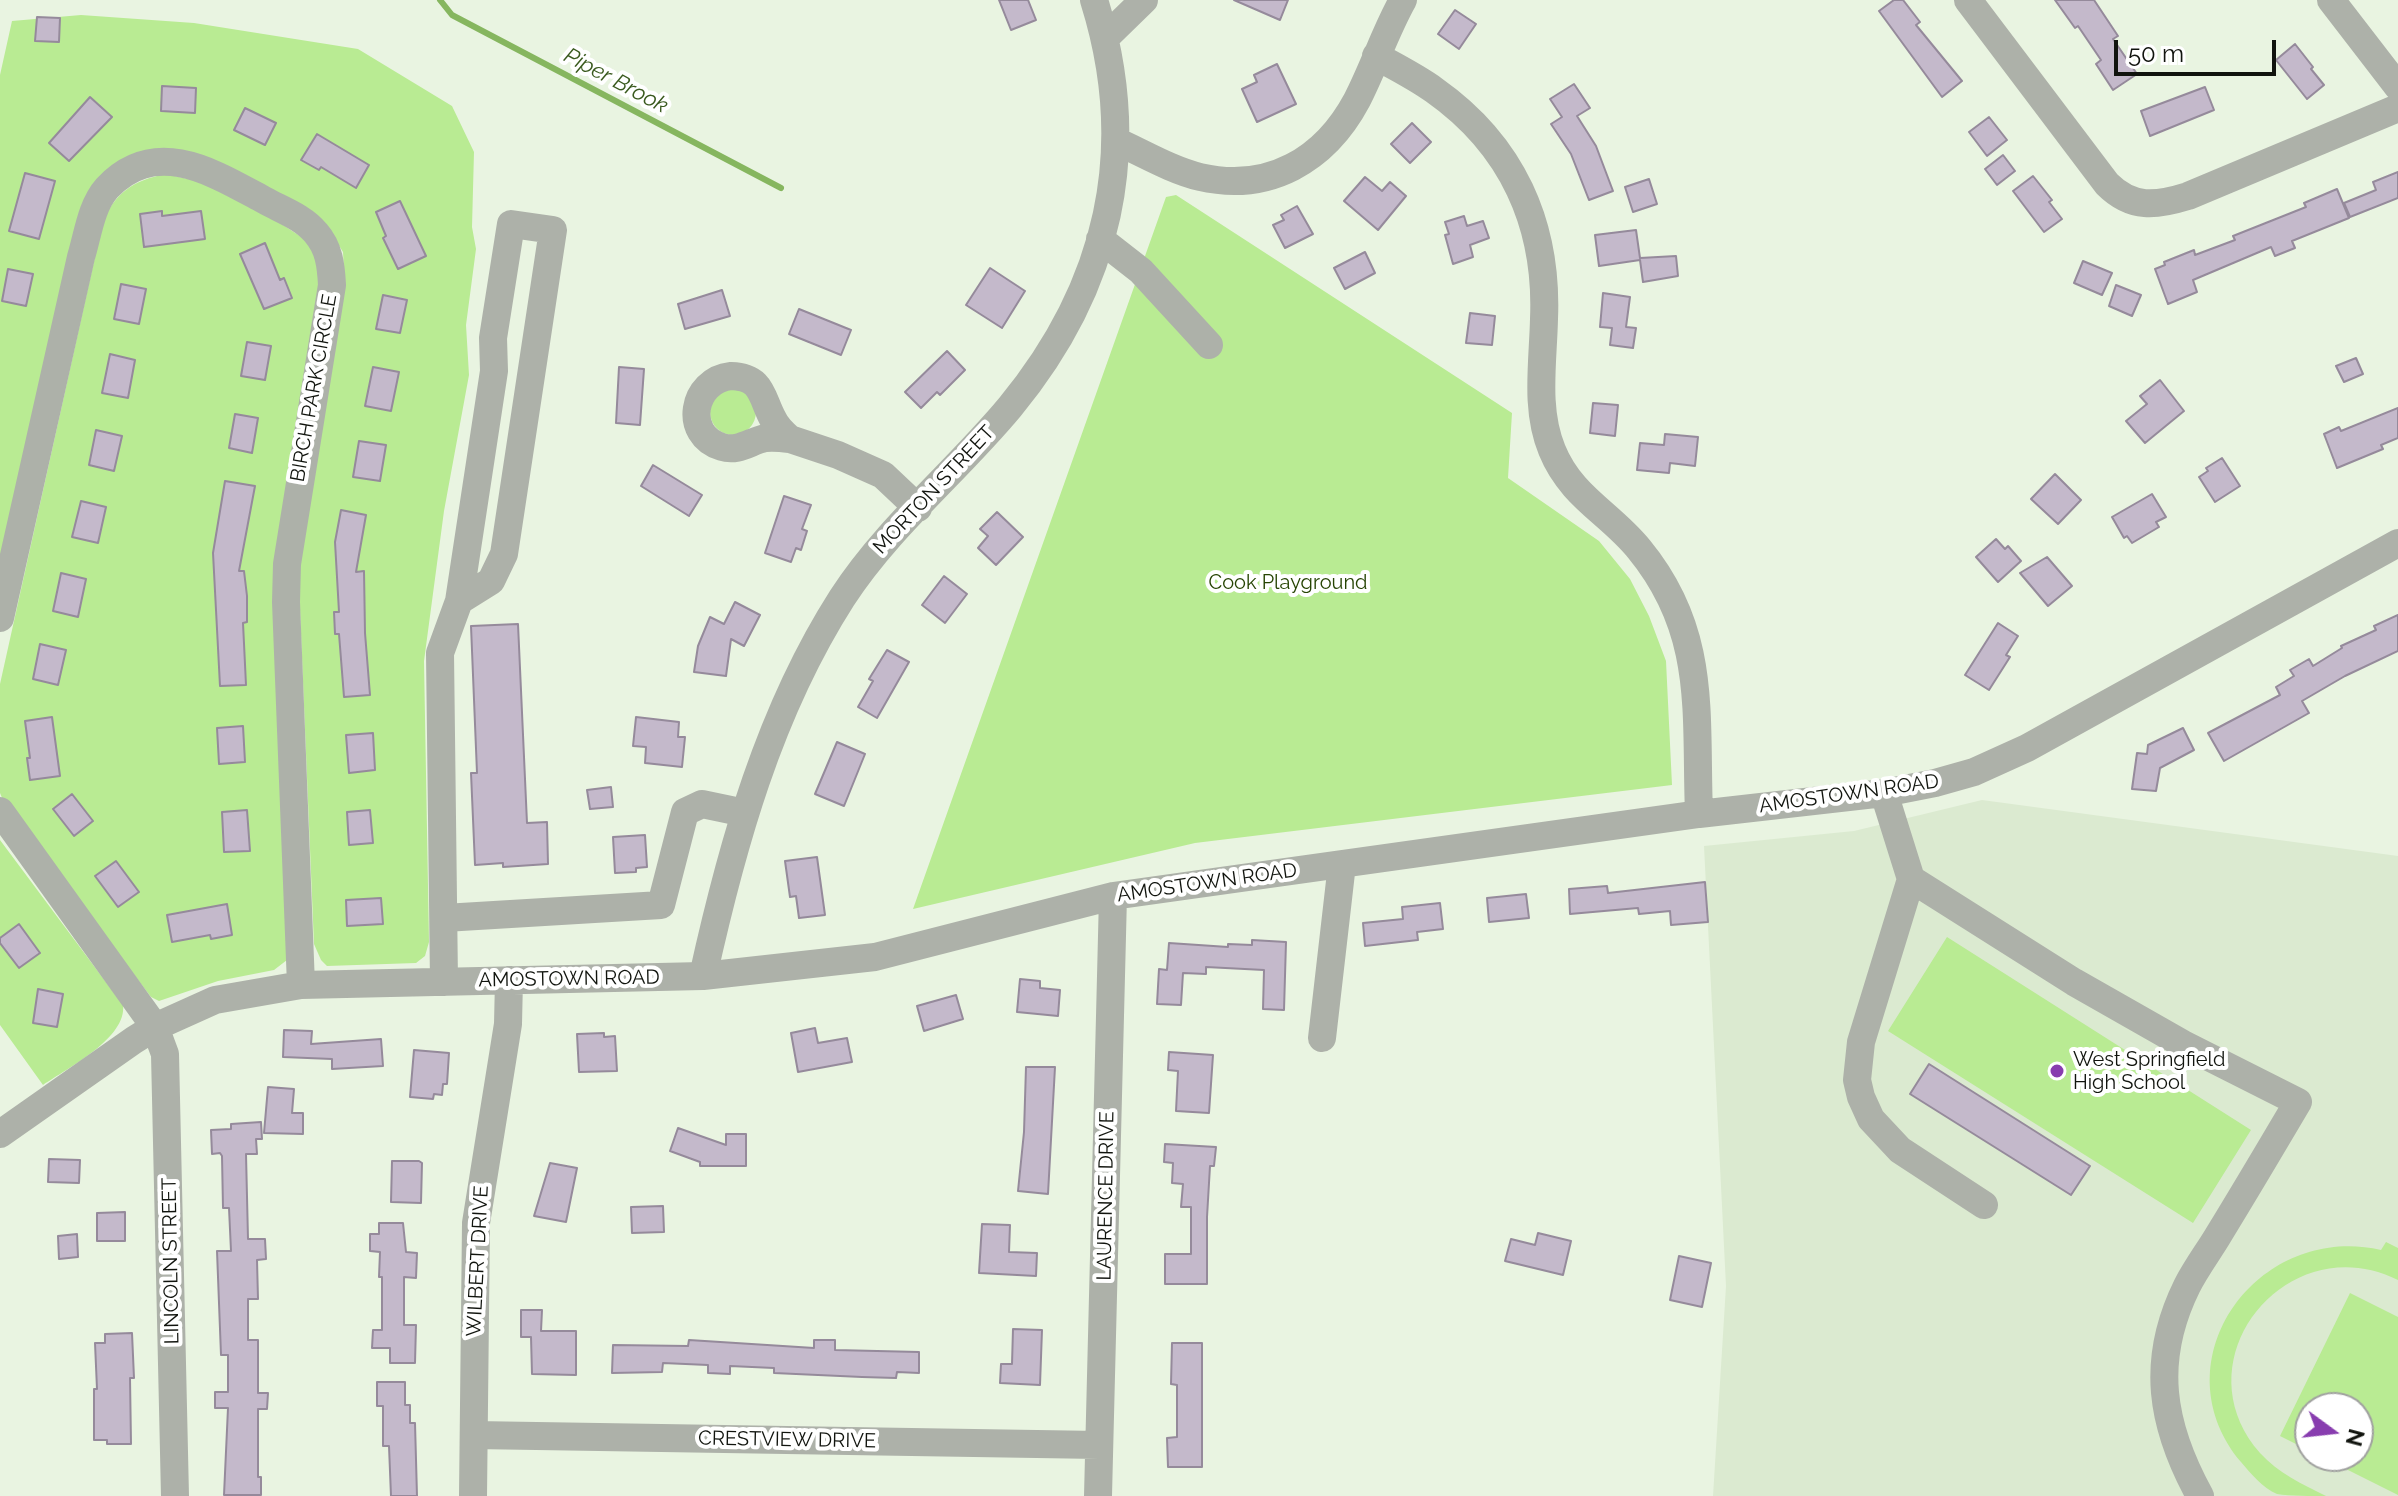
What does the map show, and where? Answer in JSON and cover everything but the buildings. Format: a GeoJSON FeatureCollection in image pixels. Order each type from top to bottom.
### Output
{"type":"FeatureCollection","features":[{"type":"Feature","properties":{"kind":"street","name":"MORTON STREET"},"geometry":{"type":"LineString","coordinates":[[703,976],[732,852],[745,813],[783,712],[815,644],[855,578],[1009,408],[1042,365],[1082,295],[1111,193],[1116,141],[1112,73],[1094,0]]}},
{"type":"Feature","properties":{"kind":"street"},"geometry":{"type":"LineString","coordinates":[[1105,38],[1144,0]]}},
{"type":"Feature","properties":{"kind":"street"},"geometry":{"type":"LineString","coordinates":[[1116,141],[1202,177],[1240,180],[1287,170],[1317,152],[1340,127],[1358,97],[1403,0]]}},
{"type":"Feature","properties":{"kind":"street"},"geometry":{"type":"LineString","coordinates":[[1968,0],[2107,184],[2116,193],[2137,204],[2153,204],[2188,196],[2398,108]]}},
{"type":"Feature","properties":{"kind":"street"},"geometry":{"type":"LineString","coordinates":[[2331,0],[2398,87]]}},
{"type":"Feature","properties":{"kind":"street"},"geometry":{"type":"LineString","coordinates":[[1376,56],[1435,90],[1466,117],[1506,162],[1527,201],[1543,268],[1545,312],[1541,381],[1547,434],[1568,480],[1637,546],[1675,604],[1684,627],[1695,676],[1699,814]]}},
{"type":"Feature","properties":{"kind":"street","name":"BIRCH PARK CIRCLE"},"geometry":{"type":"LineString","coordinates":[[0,618],[81,257],[100,197],[113,183],[140,166],[160,161],[181,162],[237,186],[303,221],[326,249],[330,258],[332,285],[287,564],[301,985]]}},
{"type":"Feature","properties":{"kind":"street"},"geometry":{"type":"LineString","coordinates":[[444,982],[440,653],[459,601],[494,371],[493,338],[511,224],[553,230],[504,554],[491,581],[459,601]]}},
{"type":"Feature","properties":{"kind":"street"},"geometry":{"type":"LineString","coordinates":[[1100,239],[1141,271],[1209,345]]}},
{"type":"Feature","properties":{"kind":"street"},"geometry":{"type":"LineString","coordinates":[[790,439],[838,455],[883,475],[918,508]]}},
{"type":"Feature","properties":{"kind":"street","name":"AMOSTOWN ROAD"},"geometry":{"type":"LineString","coordinates":[[0,1134],[155,1027],[215,1000],[301,985],[703,976],[875,957],[1113,896],[1699,814],[1884,793],[1935,783],[1974,772],[2027,748],[2398,543]]}},
{"type":"Feature","properties":{"kind":"street"},"geometry":{"type":"LineString","coordinates":[[1884,793],[1911,879],[1861,1042],[1857,1080],[1861,1097],[1871,1119],[1893,1144],[1984,1205]]}},
{"type":"Feature","properties":{"kind":"street"},"geometry":{"type":"LineString","coordinates":[[444,918],[661,905],[685,812],[702,804],[745,813]]}},
{"type":"Feature","properties":{"kind":"street"},"geometry":{"type":"LineString","coordinates":[[0,811],[155,1027]]}},
{"type":"Feature","properties":{"kind":"street"},"geometry":{"type":"LineString","coordinates":[[1322,1038],[1342,864]]}},
{"type":"Feature","properties":{"kind":"street"},"geometry":{"type":"LineString","coordinates":[[1911,879],[2074,982],[2183,1044],[2298,1102],[2188,1282],[2170,1328],[2163,1374],[2164,1403],[2178,1449],[2200,1496]]}},
{"type":"Feature","properties":{"kind":"street","name":"LAURENCE DRIVE"},"geometry":{"type":"LineString","coordinates":[[1098,1496],[1113,896]]}},
{"type":"Feature","properties":{"kind":"street","name":"WILBERT DRIVE"},"geometry":{"type":"LineString","coordinates":[[473,1496],[476,1223],[508,1024],[509,980]]}},
{"type":"Feature","properties":{"kind":"street","name":"LINCOLN STREET"},"geometry":{"type":"LineString","coordinates":[[155,1027],[167,1065],[175,1496]]}},
{"type":"Feature","properties":{"kind":"street","name":"CRESTVIEW DRIVE"},"geometry":{"type":"LineString","coordinates":[[474,1435],[1099,1445]]}},
{"type":"Feature","properties":{"kind":"shaded area","name":"West Springfield High School"},"geometry":{"type":"Polygon","coordinates":[[[1982,800],[2398,856],[2398,1496],[1713,1496],[1726,1286],[1704,846],[1854,831],[1982,800]]]}},
{"type":"Feature","properties":{"kind":"green space"},"geometry":{"type":"Polygon","coordinates":[[[81,15],[194,23],[358,49],[452,106],[474,152],[472,227],[476,249],[466,325],[469,375],[444,511],[424,661],[429,942],[425,956],[416,963],[327,966],[314,944],[299,586],[301,548],[345,288],[343,252],[324,222],[219,164],[109,172],[0,573],[0,75],[12,21],[81,15]]]}},
{"type":"Feature","properties":{"kind":"green space"},"geometry":{"type":"Polygon","coordinates":[[[166,174],[201,182],[277,221],[309,242],[323,275],[281,530],[287,960],[274,970],[218,981],[159,1001],[151,997],[5,805],[0,793],[0,684],[102,225],[112,205],[126,190],[144,180],[166,174]]]}},
{"type":"Feature","properties":{"kind":"green space","name":"Cook Playground"},"geometry":{"type":"Polygon","coordinates":[[[1176,195],[1512,413],[1508,478],[1599,541],[1630,579],[1649,616],[1666,661],[1672,785],[1195,843],[913,909],[1166,197],[1176,195]]]}},
{"type":"Feature","properties":{"kind":"green space"},"geometry":{"type":"Polygon","coordinates":[[[733,389],[750,395],[756,412],[750,429],[733,435],[716,429],[710,412],[716,395],[733,389]]]}},
{"type":"Feature","properties":{"kind":"green space"},"geometry":{"type":"Polygon","coordinates":[[[0,840],[123,1005],[122,1017],[106,1040],[43,1085],[0,1025],[0,840]]]}},
{"type":"Feature","properties":{"kind":"green space"},"geometry":{"type":"Polygon","coordinates":[[[1947,937],[2251,1130],[2193,1223],[1888,1031],[1947,937]]]}},
{"type":"Feature","properties":{"kind":"green space"},"geometry":{"type":"Polygon","coordinates":[[[2386,1242],[2398,1248],[2398,1280],[2357,1268],[2318,1271],[2284,1286],[2257,1311],[2239,1342],[2232,1379],[2238,1416],[2267,1460],[2291,1478],[2326,1496],[2277,1494],[2253,1476],[2241,1462],[2218,1423],[2210,1382],[2216,1343],[2233,1308],[2260,1278],[2295,1257],[2336,1247],[2381,1250],[2386,1242]]]}},
{"type":"Feature","properties":{"kind":"green space"},"geometry":{"type":"Polygon","coordinates":[[[2350,1293],[2398,1317],[2398,1495],[2352,1472],[2374,1472],[2374,1392],[2302,1392],[2350,1293]]]}},
{"type":"Feature","properties":{"kind":"green space"},"geometry":{"type":"Polygon","coordinates":[[[2294,1407],[2294,1443],[2280,1436],[2294,1407]]]}},
{"type":"Feature","properties":{"kind":"waterway","name":"Piper Brook"},"geometry":{"type":"LineString","coordinates":[[440,0],[452,15],[781,188]]}},
{"type":"Feature","properties":{"kind":"place","name":"West Springfield High School"},"geometry":{"type":"Point","coordinates":[2057,1071]}}]}
